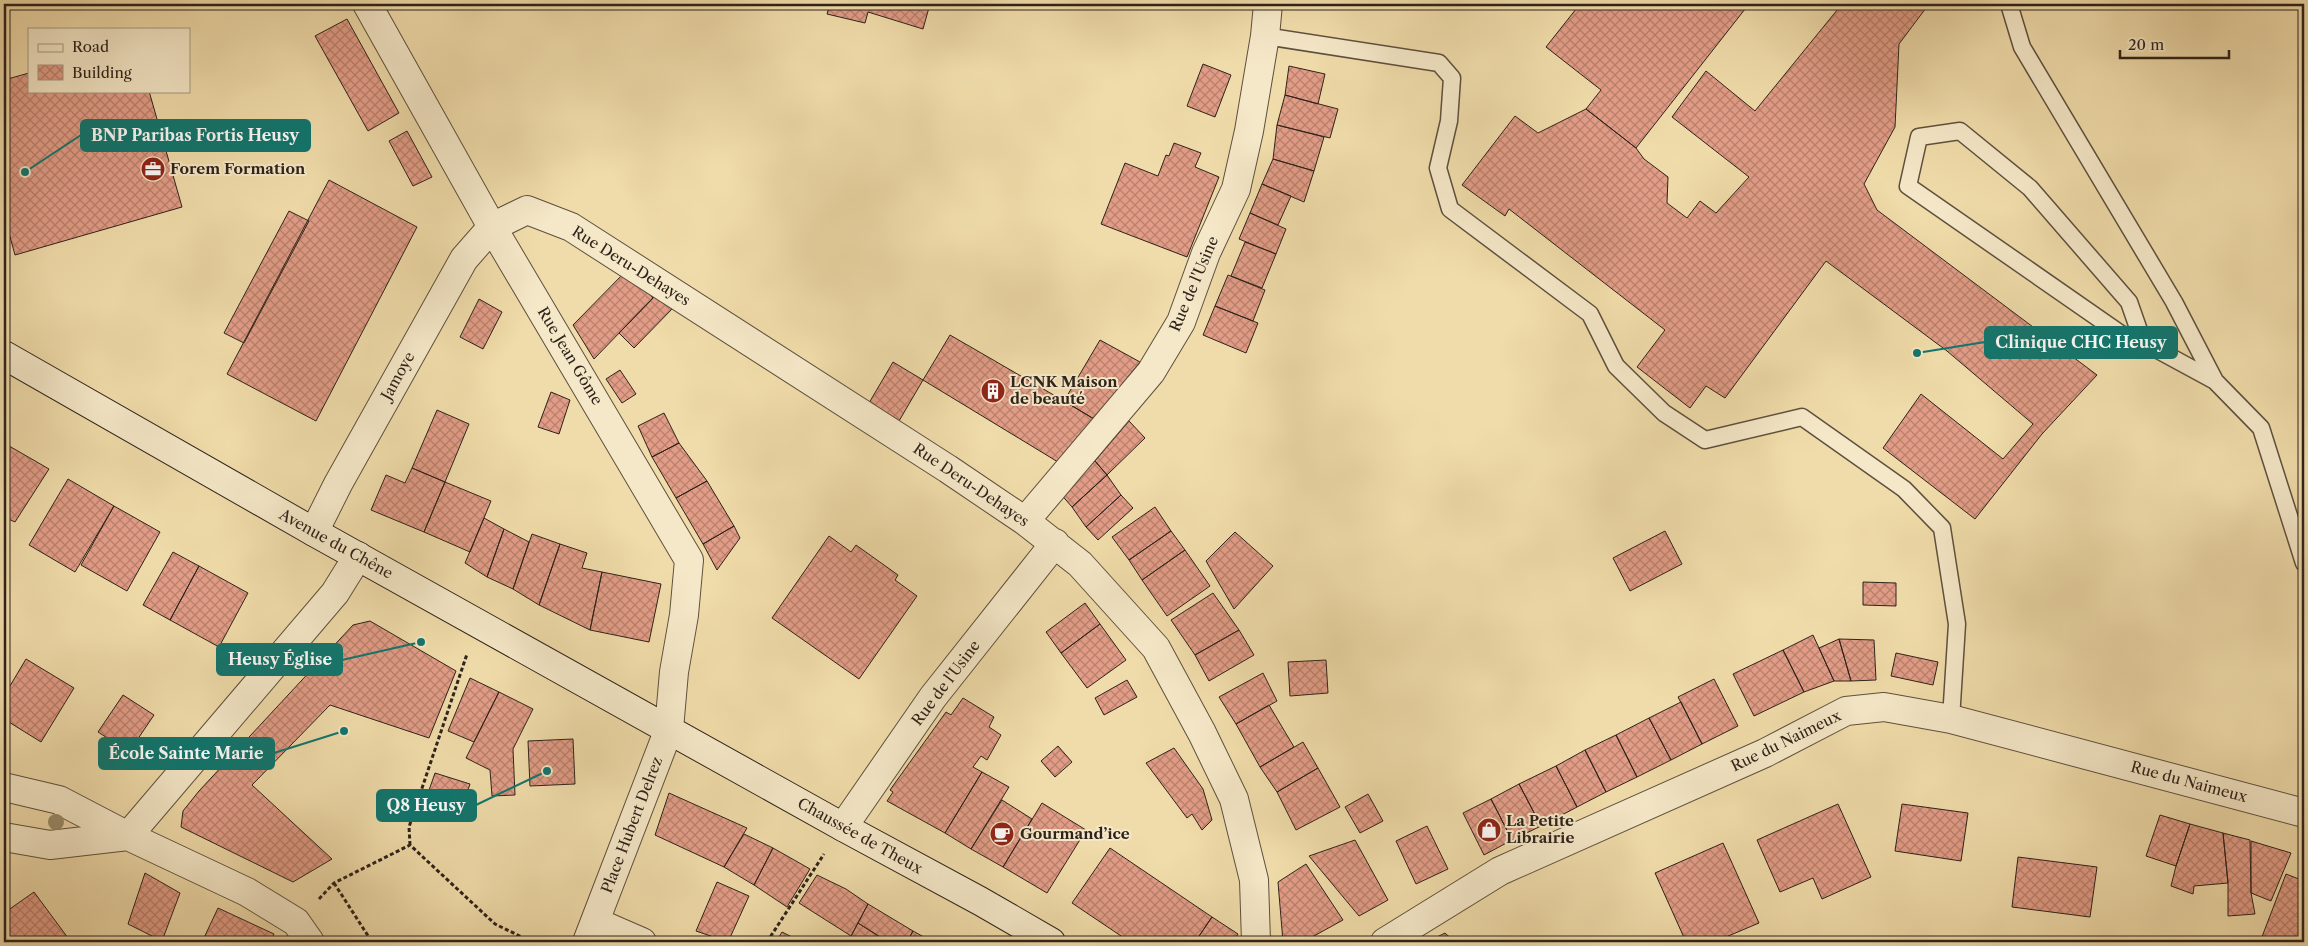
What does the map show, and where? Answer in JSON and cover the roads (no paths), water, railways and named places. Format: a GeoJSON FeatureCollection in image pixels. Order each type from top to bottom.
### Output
{"type":"FeatureCollection","features":[{"type":"Feature","properties":{"kind":"street","name":"Rue Jean Gôme"},"geometry":{"type":"LineString","coordinates":[[366,4],[492,227],[689,560],[684,615],[674,672],[670,729]]}},
{"type":"Feature","properties":{"kind":"street","name":"Rue de l'Usine"},"geometry":{"type":"LineString","coordinates":[[1025,521],[1151,372],[1181,322],[1206,253],[1236,189],[1249,130],[1265,36],[1268,4]]}},
{"type":"Feature","properties":{"kind":"street","name":"Rue Deru-Dehayes"},"geometry":{"type":"LineString","coordinates":[[492,227],[527,210],[571,227],[1025,521],[1080,564],[1156,648],[1202,733],[1234,799],[1254,880],[1256,942]]}},
{"type":"Feature","properties":{"kind":"street","name":"Jamoye"},"geometry":{"type":"LineString","coordinates":[[314,532],[464,259],[492,227]]}},
{"type":"Feature","properties":{"kind":"street","name":"Avenue du Chêne"},"geometry":{"type":"LineString","coordinates":[[4,355],[314,532],[670,729]]}},
{"type":"Feature","properties":{"kind":"street","name":"Rue de l'Usine"},"geometry":{"type":"LineString","coordinates":[[843,827],[933,697],[1055,544]]}},
{"type":"Feature","properties":{"kind":"street"},"geometry":{"type":"LineString","coordinates":[[4,837],[50,845],[128,836],[335,593],[358,556]]}},
{"type":"Feature","properties":{"kind":"street","name":"Rue du Naimeux"},"geometry":{"type":"LineString","coordinates":[[1385,942],[1500,871],[1765,753],[1846,711],[1884,707],[1951,719],[2304,813]]}},
{"type":"Feature","properties":{"kind":"street","name":"Chaussée de Theux"},"geometry":{"type":"LineString","coordinates":[[670,729],[1051,942]]}},
{"type":"Feature","properties":{"kind":"street","name":"Place Hubert Delrez"},"geometry":{"type":"LineString","coordinates":[[642,942],[592,932],[642,796],[670,729]]}},
{"type":"Feature","properties":{"kind":"street"},"geometry":{"type":"LineString","coordinates":[[4,787],[59,800],[128,836],[247,892],[303,932]]}},
{"type":"Feature","properties":{"kind":"lane"},"geometry":{"type":"LineString","coordinates":[[2009,4],[2022,47],[2174,302],[2215,381]]}},
{"type":"Feature","properties":{"kind":"lane"},"geometry":{"type":"LineString","coordinates":[[1265,36],[1439,63],[1452,78],[1449,120],[1438,168],[1450,209],[1590,314],[1616,366],[1664,412],[1705,440],[1802,417],[1904,489],[1942,528],[1957,624],[1951,719]]}},
{"type":"Feature","properties":{"kind":"lane"},"geometry":{"type":"LineString","coordinates":[[2144,342],[2129,302],[2030,188],[1960,131],[1919,136],[1908,186],[2121,334],[2144,342],[2215,381],[2261,428],[2304,563]]}},
{"type":"Feature","properties":{"kind":"place","name":"Forem Formation"},"geometry":{"type":"Point","coordinates":[153,169]}},
{"type":"Feature","properties":{"kind":"place","name":"BNP Paribas Fortis Heusy"},"geometry":{"type":"Point","coordinates":[25,172]}},
{"type":"Feature","properties":{"kind":"place","name":"Clinique CHC Heusy"},"geometry":{"type":"Point","coordinates":[1917,353]}},
{"type":"Feature","properties":{"kind":"place","name":"LCNK Maison de beauté"},"geometry":{"type":"Point","coordinates":[993,391]}},
{"type":"Feature","properties":{"kind":"place","name":"Heusy Église"},"geometry":{"type":"Point","coordinates":[421,642]}},
{"type":"Feature","properties":{"kind":"place","name":"École Sainte Marie"},"geometry":{"type":"Point","coordinates":[344,731]}},
{"type":"Feature","properties":{"kind":"place","name":"Q8 Heusy"},"geometry":{"type":"Point","coordinates":[547,771]}},
{"type":"Feature","properties":{"kind":"place","name":"La Petite Librairie"},"geometry":{"type":"Point","coordinates":[1489,830]}},
{"type":"Feature","properties":{"kind":"place","name":"Gourmand’ice"},"geometry":{"type":"Point","coordinates":[1002,834]}}]}
